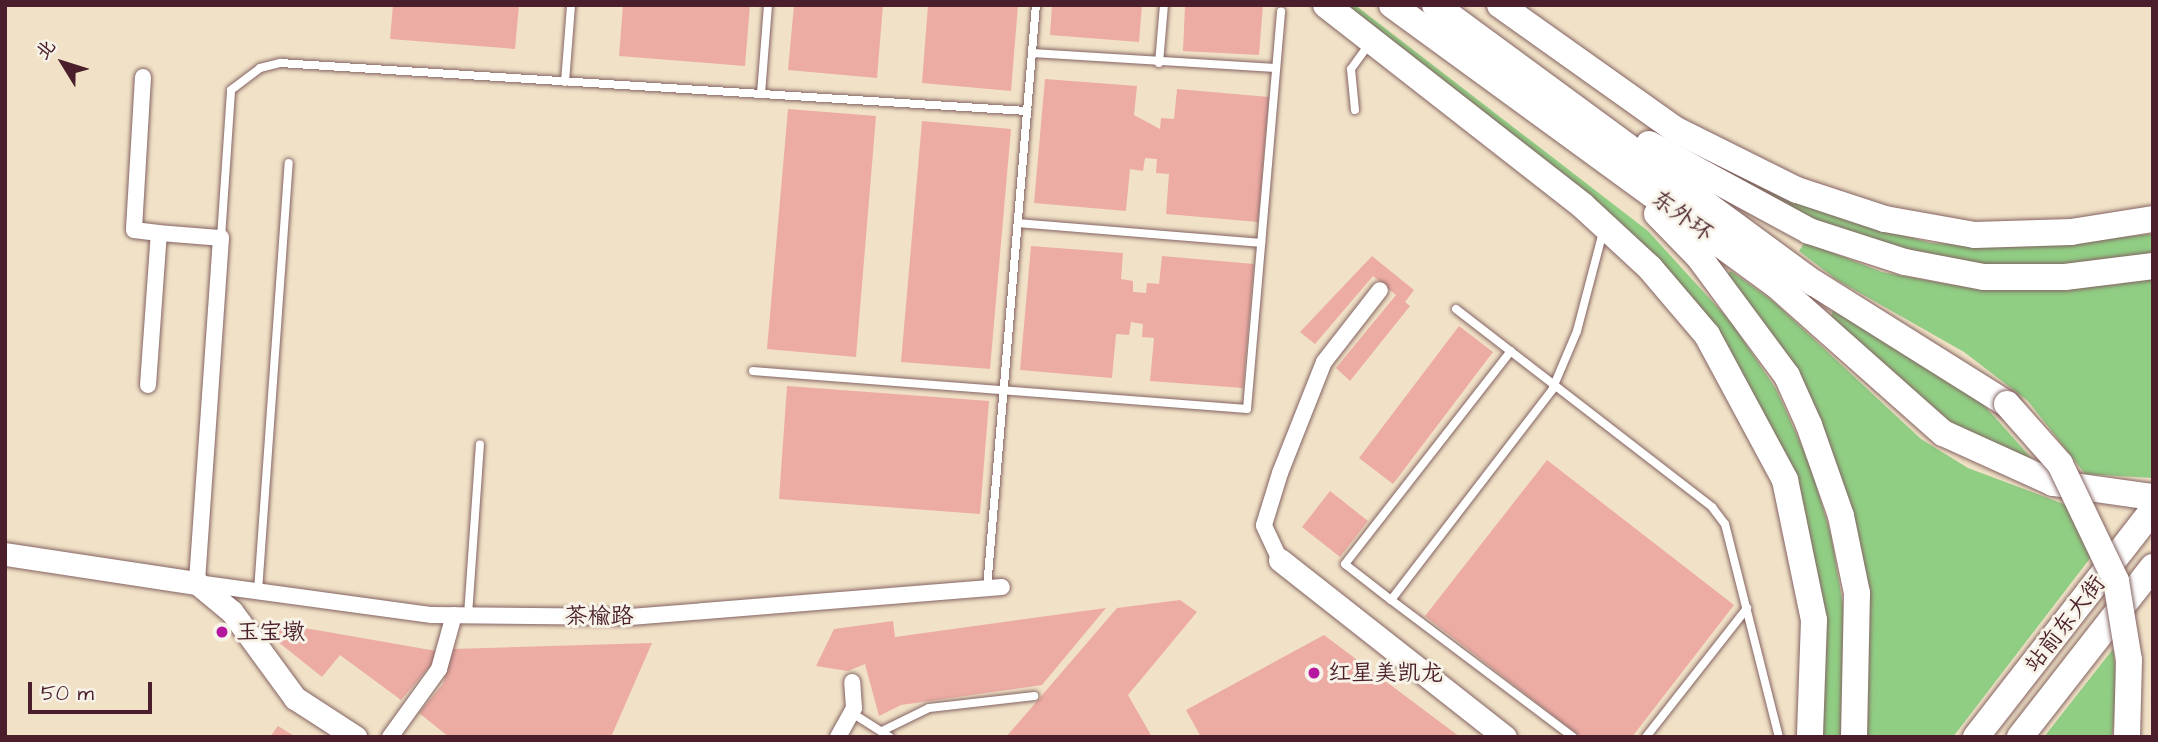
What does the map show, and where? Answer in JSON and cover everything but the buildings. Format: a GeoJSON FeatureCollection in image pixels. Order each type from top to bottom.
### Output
{"type":"FeatureCollection","features":[{"type":"Feature","properties":{"kind":"main road"},"geometry":{"type":"LineString","coordinates":[[1326,5],[1604,226],[1707,335],[1785,480],[1814,620],[1810,737]]}},
{"type":"Feature","properties":{"kind":"main road","name":"东外环"},"geometry":{"type":"LineString","coordinates":[[1392,5],[1556,109],[1775,284],[1908,407],[1959,442],[2053,483],[2153,497]]}},
{"type":"Feature","properties":{"kind":"main road"},"geometry":{"type":"LineString","coordinates":[[1435,5],[1556,109],[1699,257],[1787,376],[1841,516],[1857,593],[1854,737]]}},
{"type":"Feature","properties":{"kind":"main road"},"geometry":{"type":"LineString","coordinates":[[1500,5],[1676,130],[1797,190],[1885,219],[1975,235],[2071,232],[2153,219]]}},
{"type":"Feature","properties":{"kind":"main road"},"geometry":{"type":"LineString","coordinates":[[1556,109],[1809,231],[1905,262],[1984,277],[2065,277],[2153,266]]}},
{"type":"Feature","properties":{"kind":"main road"},"geometry":{"type":"LineString","coordinates":[[1556,109],[1814,283],[2007,404],[2060,464],[2116,581],[2129,660],[2127,737]]}},
{"type":"Feature","properties":{"kind":"main road","name":"站前东大街"},"geometry":{"type":"LineString","coordinates":[[1976,737],[2153,510]]}},
{"type":"Feature","properties":{"kind":"main road","name":"站前东大街"},"geometry":{"type":"LineString","coordinates":[[2020,737],[2153,567]]}},
{"type":"Feature","properties":{"kind":"street"},"geometry":{"type":"LineString","coordinates":[[143,77],[134,230],[221,238],[197,583],[232,612],[295,698],[345,734]]}},
{"type":"Feature","properties":{"kind":"street"},"geometry":{"type":"LineString","coordinates":[[148,385],[159,233]]}},
{"type":"Feature","properties":{"kind":"street"},"geometry":{"type":"LineString","coordinates":[[1380,290],[1324,362],[1280,473],[1264,525],[1280,560],[1505,737]]}},
{"type":"Feature","properties":{"kind":"street","name":"茶榆路"},"geometry":{"type":"LineString","coordinates":[[5,554],[197,583],[461,615],[630,617],[995,587]]}},
{"type":"Feature","properties":{"kind":"street"},"geometry":{"type":"LineString","coordinates":[[390,737],[439,669],[461,615]]}},
{"type":"Feature","properties":{"kind":"street"},"geometry":{"type":"LineString","coordinates":[[838,737],[852,713],[852,682]]}},
{"type":"Feature","properties":{"kind":"lane"},"geometry":{"type":"LineString","coordinates":[[565,82],[571,5]]}},
{"type":"Feature","properties":{"kind":"lane"},"geometry":{"type":"LineString","coordinates":[[761,94],[768,5]]}},
{"type":"Feature","properties":{"kind":"lane"},"geometry":{"type":"LineString","coordinates":[[995,587],[1005,387],[1036,5]]}},
{"type":"Feature","properties":{"kind":"lane"},"geometry":{"type":"LineString","coordinates":[[1160,62],[1164,5]]}},
{"type":"Feature","properties":{"kind":"lane"},"geometry":{"type":"LineString","coordinates":[[753,371],[1005,387],[1247,409],[1281,10]]}},
{"type":"Feature","properties":{"kind":"lane"},"geometry":{"type":"LineString","coordinates":[[1355,110],[1351,69],[1372,41]]}},
{"type":"Feature","properties":{"kind":"lane"},"geometry":{"type":"LineString","coordinates":[[1032,53],[1276,68]]}},
{"type":"Feature","properties":{"kind":"lane"},"geometry":{"type":"LineString","coordinates":[[221,238],[226,108],[231,90],[260,68],[280,63],[1027,111]]}},
{"type":"Feature","properties":{"kind":"lane"},"geometry":{"type":"LineString","coordinates":[[258,591],[289,163]]}},
{"type":"Feature","properties":{"kind":"lane"},"geometry":{"type":"LineString","coordinates":[[1018,223],[1261,243]]}},
{"type":"Feature","properties":{"kind":"lane"},"geometry":{"type":"LineString","coordinates":[[1391,600],[1554,384],[1577,331],[1604,226]]}},
{"type":"Feature","properties":{"kind":"lane"},"geometry":{"type":"LineString","coordinates":[[1456,309],[1712,507],[1725,524],[1779,737]]}},
{"type":"Feature","properties":{"kind":"lane"},"geometry":{"type":"LineString","coordinates":[[1511,351],[1345,564],[1573,737]]}},
{"type":"Feature","properties":{"kind":"lane"},"geometry":{"type":"LineString","coordinates":[[461,615],[480,444]]}},
{"type":"Feature","properties":{"kind":"lane"},"geometry":{"type":"LineString","coordinates":[[1646,737],[1747,608]]}},
{"type":"Feature","properties":{"kind":"lane"},"geometry":{"type":"LineString","coordinates":[[882,731],[929,708],[1034,696]]}},
{"type":"Feature","properties":{"kind":"lane"},"geometry":{"type":"LineString","coordinates":[[852,713],[890,737]]}},
{"type":"Feature","properties":{"kind":"green space"},"geometry":{"type":"Polygon","coordinates":[[[1340,5],[1355,5],[1648,231],[1731,322],[1776,389],[1810,464],[1831,535],[1846,622],[1844,737],[1819,737],[1798,503],[1697,307],[1340,5]]]}},
{"type":"Feature","properties":{"kind":"green space"},"geometry":{"type":"Polygon","coordinates":[[[1629,104],[1790,199],[1849,221],[1931,243],[2007,247],[2153,234],[2153,253],[2078,265],[1988,265],[1904,251],[1803,217],[1722,177],[1629,104]]]}},
{"type":"Feature","properties":{"kind":"green space"},"geometry":{"type":"Polygon","coordinates":[[[1805,242],[1882,272],[1952,285],[2115,285],[2153,276],[2153,478],[2085,474],[2028,401],[1964,352],[1837,280],[1799,251],[1805,242]]]}},
{"type":"Feature","properties":{"kind":"green space"},"geometry":{"type":"Polygon","coordinates":[[[1731,271],[1773,301],[1921,439],[1968,468],[2069,506],[2091,557],[1953,737],[1863,737],[1857,540],[1725,276],[1731,271]]]}},
{"type":"Feature","properties":{"kind":"green space"},"geometry":{"type":"Polygon","coordinates":[[[1833,310],[1975,395],[2035,462],[1952,423],[1831,317],[1833,310]]]}},
{"type":"Feature","properties":{"kind":"green space"},"geometry":{"type":"Polygon","coordinates":[[[2113,649],[2118,689],[2112,737],[2044,737],[2113,649]]]}},
{"type":"Feature","properties":{"kind":"place","name":"玉宝墩"},"geometry":{"type":"Point","coordinates":[222,632]}},
{"type":"Feature","properties":{"kind":"place","name":"红星美凯龙"},"geometry":{"type":"Point","coordinates":[1314,673]}}]}
